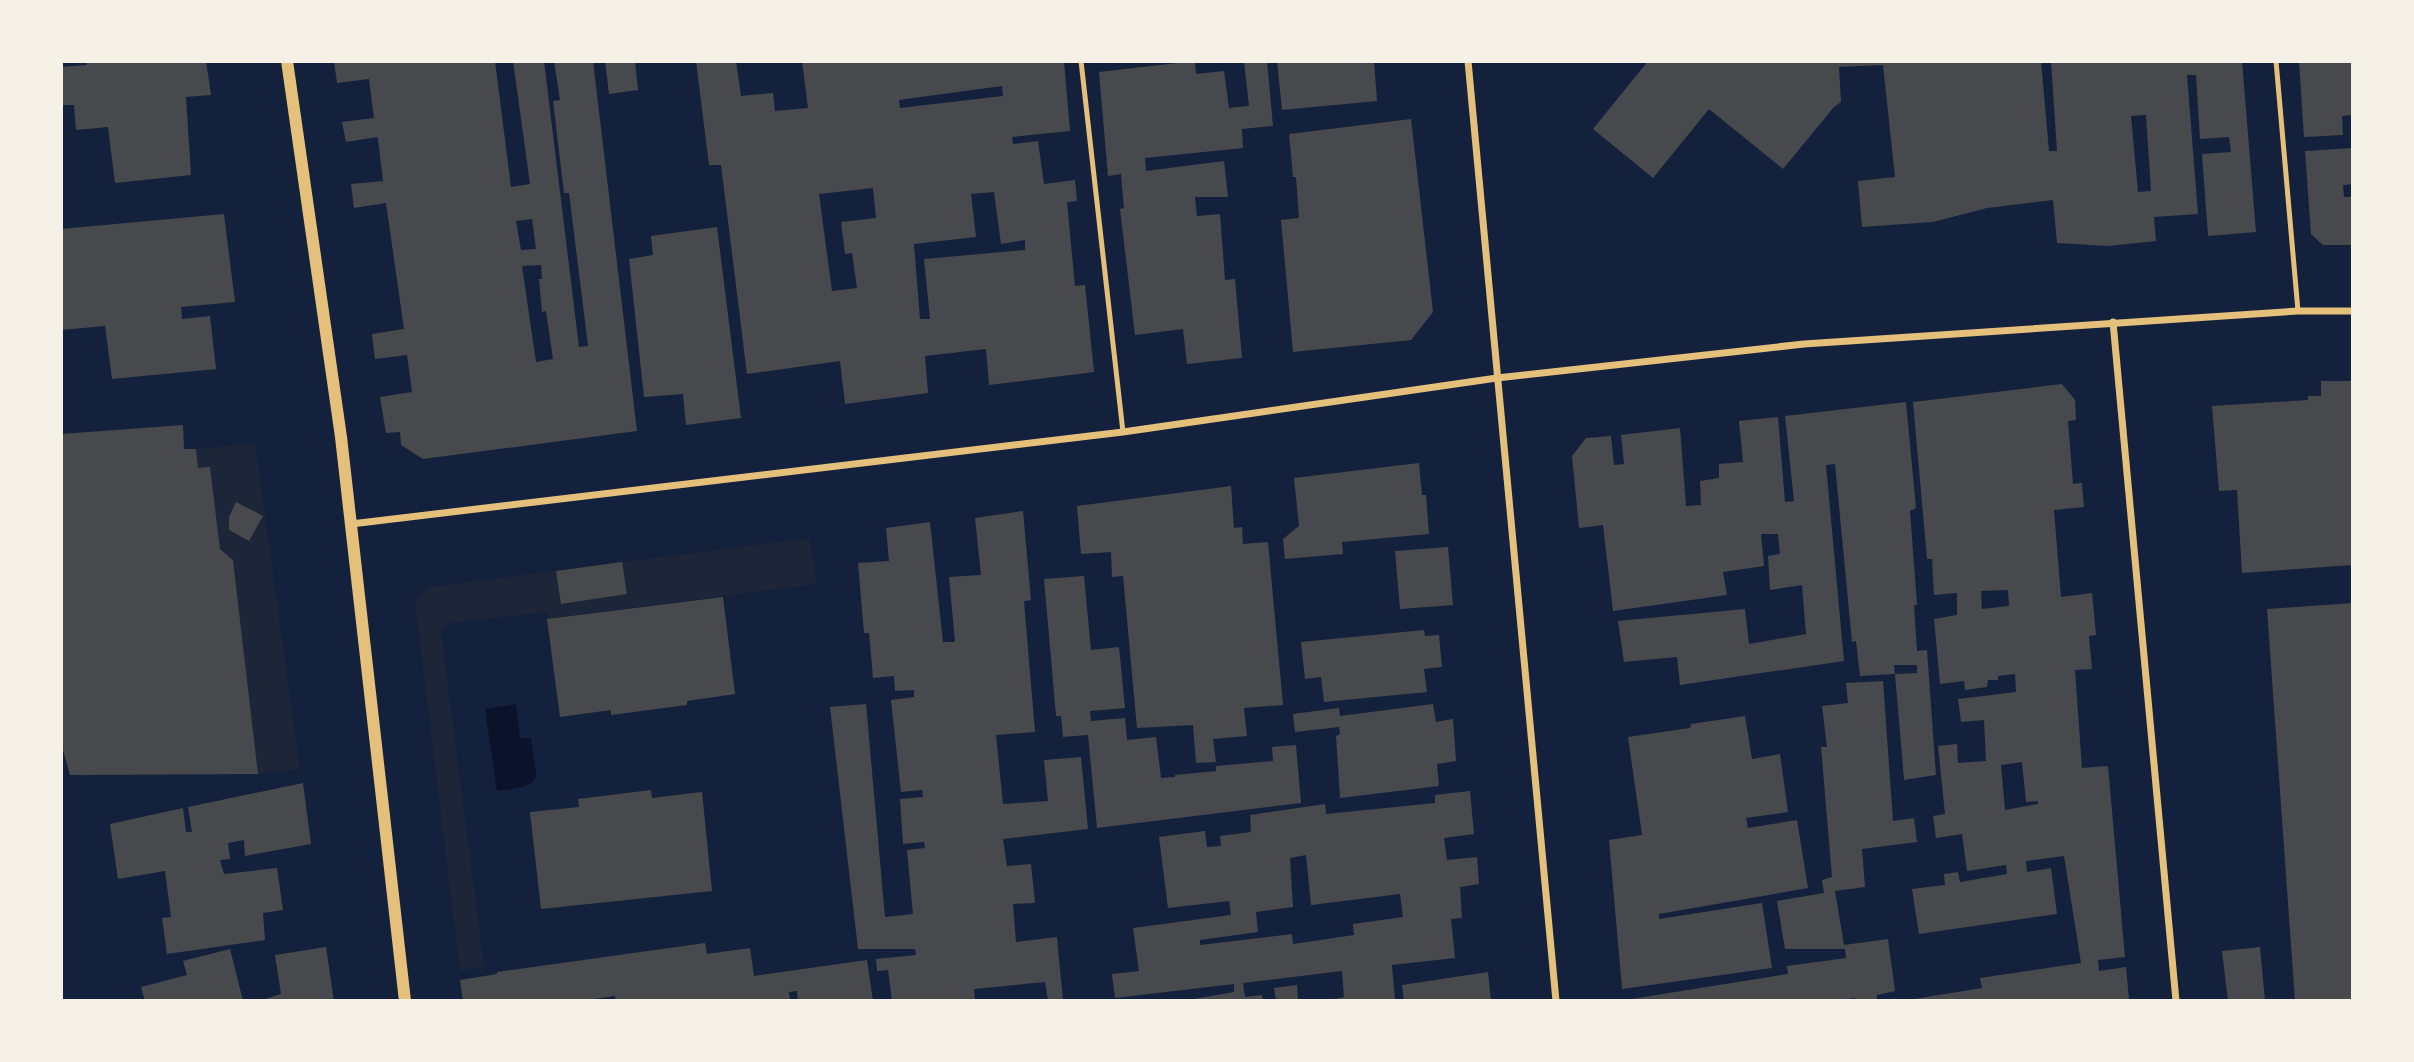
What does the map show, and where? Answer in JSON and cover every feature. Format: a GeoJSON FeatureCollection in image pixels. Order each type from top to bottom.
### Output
{"type":"FeatureCollection","features":[{"type":"Feature","properties":{"kind":"street"},"geometry":{"type":"LineString","coordinates":[[287,61],[351,524],[405,1001]]}},
{"type":"Feature","properties":{"kind":"street"},"geometry":{"type":"LineString","coordinates":[[1468,61],[1556,1001]]}},
{"type":"Feature","properties":{"kind":"street"},"geometry":{"type":"LineString","coordinates":[[351,524],[1123,432],[1497,377],[1804,344],[2113,322],[2298,311],[2353,311]]}},
{"type":"Feature","properties":{"kind":"street"},"geometry":{"type":"LineString","coordinates":[[2113,322],[2176,1001]]}},
{"type":"Feature","properties":{"kind":"lane"},"geometry":{"type":"LineString","coordinates":[[1081,61],[1123,432]]}},
{"type":"Feature","properties":{"kind":"lane"},"geometry":{"type":"LineString","coordinates":[[2276,61],[2298,311]]}},
{"type":"Feature","properties":{"kind":"shaded area"},"geometry":{"type":"Polygon","coordinates":[[[255,443],[300,769],[258,774],[233,560],[220,549],[210,468],[198,468],[196,449],[255,443]]]}},
{"type":"Feature","properties":{"kind":"shaded area"},"geometry":{"type":"Polygon","coordinates":[[[810,538],[816,584],[547,619],[547,612],[450,623],[441,632],[484,966],[460,971],[415,601],[430,587],[810,538]]]}},
{"type":"Feature","properties":{"kind":"shaded area"},"geometry":{"type":"Polygon","coordinates":[[[516,704],[520,738],[531,738],[535,779],[524,787],[497,791],[485,709],[516,704]]]}},
{"type":"Feature","properties":{"kind":"building"},"geometry":{"type":"Polygon","coordinates":[[[87,61],[206,61],[211,95],[186,97],[191,175],[115,183],[108,127],[76,130],[74,105],[61,105],[61,67],[87,65],[87,61]]]}},
{"type":"Feature","properties":{"kind":"building"},"geometry":{"type":"Polygon","coordinates":[[[334,61],[495,61],[511,187],[530,184],[513,61],[544,61],[579,347],[588,346],[569,193],[564,193],[553,101],[560,100],[554,61],[593,61],[637,431],[423,459],[401,445],[400,432],[386,433],[380,397],[412,392],[407,355],[375,359],[372,334],[404,329],[386,203],[354,208],[351,184],[383,181],[378,139],[346,142],[342,122],[374,118],[369,79],[337,83],[334,61]],[[532,219],[516,221],[521,250],[536,249],[532,219]],[[541,265],[522,266],[536,362],[553,359],[546,311],[542,312],[539,279],[542,279],[541,265]]]}},
{"type":"Feature","properties":{"kind":"building"},"geometry":{"type":"Polygon","coordinates":[[[605,61],[635,61],[638,90],[609,94],[605,61]]]}},
{"type":"Feature","properties":{"kind":"building"},"geometry":{"type":"Polygon","coordinates":[[[696,61],[736,61],[741,96],[773,93],[775,111],[808,108],[802,61],[1064,61],[1070,131],[1012,137],[1013,144],[1038,141],[1044,184],[1075,180],[1077,201],[1067,202],[1075,286],[1085,285],[1094,372],[989,385],[986,349],[925,356],[928,393],[845,404],[840,361],[747,374],[721,165],[709,165],[696,61]],[[1002,86],[899,100],[900,108],[1003,96],[1002,86]],[[873,188],[819,194],[832,291],[857,288],[852,253],[845,254],[841,222],[876,218],[873,188]],[[994,192],[971,194],[976,237],[914,244],[920,319],[930,319],[924,259],[1025,250],[1025,240],[1001,244],[994,192]]]}},
{"type":"Feature","properties":{"kind":"building"},"geometry":{"type":"Polygon","coordinates":[[[1195,61],[1196,74],[1224,71],[1229,108],[1249,106],[1244,61],[1267,61],[1273,126],[1242,129],[1243,148],[1145,158],[1146,171],[1224,161],[1228,197],[1195,197],[1197,216],[1220,214],[1225,280],[1235,279],[1242,358],[1187,364],[1183,329],[1135,335],[1120,209],[1124,208],[1121,174],[1108,176],[1099,72],[1195,61]]]}},
{"type":"Feature","properties":{"kind":"building"},"geometry":{"type":"Polygon","coordinates":[[[1277,61],[1374,61],[1377,101],[1282,110],[1277,61]]]}},
{"type":"Feature","properties":{"kind":"building"},"geometry":{"type":"Polygon","coordinates":[[[1648,61],[2041,61],[2049,151],[2057,151],[2051,61],[2242,61],[2256,232],[2208,236],[2202,154],[2231,152],[2229,137],[2200,139],[2196,75],[2187,75],[2198,214],[2154,217],[2156,241],[2108,246],[2057,243],[2053,200],[1987,208],[1933,222],[1862,227],[1858,181],[1895,177],[1883,65],[1839,67],[1841,102],[1783,169],[1709,109],[1653,178],[1593,129],[1648,61]],[[2146,115],[2131,116],[2138,192],[2151,191],[2146,115]]]}},
{"type":"Feature","properties":{"kind":"building"},"geometry":{"type":"Polygon","coordinates":[[[2299,61],[2353,61],[2353,115],[2342,116],[2343,135],[2304,137],[2299,61]]]}},
{"type":"Feature","properties":{"kind":"building"},"geometry":{"type":"Polygon","coordinates":[[[1411,119],[1433,312],[1411,340],[1293,352],[1281,220],[1299,218],[1289,134],[1411,119]]]}},
{"type":"Feature","properties":{"kind":"building"},"geometry":{"type":"Polygon","coordinates":[[[2353,148],[2353,184],[2343,185],[2344,197],[2353,197],[2353,245],[2323,245],[2311,234],[2305,151],[2353,148]]]}},
{"type":"Feature","properties":{"kind":"building"},"geometry":{"type":"Polygon","coordinates":[[[224,214],[235,302],[181,307],[182,319],[210,316],[216,369],[112,379],[105,326],[61,330],[61,229],[224,214]]]}},
{"type":"Feature","properties":{"kind":"building"},"geometry":{"type":"Polygon","coordinates":[[[717,227],[741,418],[686,425],[683,394],[644,397],[629,259],[653,255],[651,236],[717,227]]]}},
{"type":"Feature","properties":{"kind":"building"},"geometry":{"type":"Polygon","coordinates":[[[2321,381],[2353,381],[2353,565],[2242,573],[2237,490],[2219,491],[2212,406],[2308,400],[2308,396],[2321,396],[2321,381]]]}},
{"type":"Feature","properties":{"kind":"building"},"geometry":{"type":"Polygon","coordinates":[[[2062,384],[2075,400],[2076,420],[2068,421],[2073,484],[2082,483],[2084,507],[2054,510],[2061,597],[2092,593],[2096,635],[2089,636],[2092,669],[2075,670],[2082,768],[2108,766],[2125,957],[2098,960],[2099,971],[2126,967],[2129,999],[1902,1001],[1982,988],[1980,978],[2081,963],[2064,856],[2026,861],[2027,872],[2051,868],[2057,914],[1919,934],[1912,889],[1945,885],[1944,874],[1958,872],[1960,882],[2007,874],[2006,865],[1967,871],[1962,834],[1936,838],[1933,816],[1945,814],[1938,746],[1957,744],[1958,763],[1986,761],[1984,720],[1961,722],[1958,699],[2016,692],[2015,674],[1998,676],[1998,680],[1988,680],[1987,687],[1965,690],[1964,681],[1940,684],[1934,619],[1957,615],[1957,593],[1934,595],[1932,559],[1927,559],[1913,402],[2062,384]],[[2008,590],[1981,591],[1982,609],[2009,606],[2008,590]],[[2022,762],[2001,765],[2005,810],[2038,804],[2038,801],[2026,802],[2022,762]]]}},
{"type":"Feature","properties":{"kind":"building"},"geometry":{"type":"Polygon","coordinates":[[[1906,402],[1916,508],[1910,511],[1917,605],[1914,605],[1917,651],[1927,650],[1936,775],[1904,780],[1895,674],[1860,676],[1856,641],[1852,642],[1835,464],[1826,465],[1844,661],[1680,685],[1677,657],[1624,662],[1618,621],[1745,609],[1749,644],[1806,634],[1802,585],[1770,590],[1768,556],[1780,554],[1778,534],[1761,534],[1764,566],[1723,572],[1727,595],[1613,611],[1603,525],[1579,528],[1572,456],[1586,438],[1611,436],[1614,465],[1624,464],[1621,435],[1680,428],[1686,506],[1701,505],[1700,481],[1719,478],[1719,464],[1743,462],[1739,421],[1778,417],[1785,502],[1794,501],[1785,416],[1906,402]],[[1894,665],[1895,674],[1917,673],[1917,665],[1894,665]]]}},
{"type":"Feature","properties":{"kind":"building"},"geometry":{"type":"Polygon","coordinates":[[[183,425],[184,449],[196,449],[198,468],[210,467],[220,549],[233,560],[258,774],[70,775],[61,743],[61,434],[183,425]]]}},
{"type":"Feature","properties":{"kind":"building"},"geometry":{"type":"Polygon","coordinates":[[[1419,463],[1422,495],[1426,495],[1429,534],[1342,542],[1343,554],[1285,559],[1283,539],[1299,526],[1294,478],[1419,463]]]}},
{"type":"Feature","properties":{"kind":"building"},"geometry":{"type":"Polygon","coordinates":[[[1231,486],[1234,528],[1242,527],[1243,544],[1268,542],[1283,705],[1244,708],[1247,736],[1213,739],[1216,762],[1196,763],[1193,725],[1137,728],[1123,576],[1112,577],[1111,552],[1081,554],[1077,506],[1231,486]]]}},
{"type":"Feature","properties":{"kind":"building"},"geometry":{"type":"Polygon","coordinates":[[[236,502],[263,516],[249,541],[229,530],[229,517],[236,502]]]}},
{"type":"Feature","properties":{"kind":"building"},"geometry":{"type":"Polygon","coordinates":[[[1023,511],[1031,600],[1024,601],[1035,732],[996,735],[1003,804],[1048,801],[1044,760],[1081,757],[1088,829],[1003,839],[1007,866],[1031,864],[1035,903],[1013,904],[1016,942],[1057,937],[1063,1001],[1048,1001],[1045,982],[974,989],[975,1001],[892,1001],[888,970],[877,971],[876,959],[916,955],[915,949],[858,949],[830,707],[866,704],[885,917],[913,914],[907,850],[925,848],[924,842],[903,844],[900,799],[923,797],[922,790],[901,792],[891,700],[914,697],[914,690],[895,691],[894,676],[873,678],[869,633],[864,633],[858,563],[889,561],[886,528],[930,522],[943,642],[955,642],[949,577],[981,575],[975,518],[1023,511]]]}},
{"type":"Feature","properties":{"kind":"building"},"geometry":{"type":"Polygon","coordinates":[[[1448,547],[1453,605],[1400,609],[1395,551],[1448,547]]]}},
{"type":"Feature","properties":{"kind":"building"},"geometry":{"type":"Polygon","coordinates":[[[622,562],[627,594],[561,604],[556,571],[622,562]]]}},
{"type":"Feature","properties":{"kind":"building"},"geometry":{"type":"Polygon","coordinates":[[[1084,576],[1091,650],[1119,647],[1125,708],[1090,711],[1091,721],[1125,718],[1127,740],[1156,737],[1161,778],[1216,771],[1216,766],[1273,761],[1272,747],[1296,745],[1301,803],[1097,828],[1088,735],[1063,737],[1061,716],[1056,716],[1044,579],[1084,576]]]}},
{"type":"Feature","properties":{"kind":"building"},"geometry":{"type":"Polygon","coordinates":[[[723,597],[735,694],[687,701],[687,705],[611,715],[611,710],[560,717],[547,619],[723,597]]]}},
{"type":"Feature","properties":{"kind":"building"},"geometry":{"type":"Polygon","coordinates":[[[2353,603],[2353,1001],[2295,1001],[2267,609],[2353,603]]]}},
{"type":"Feature","properties":{"kind":"building"},"geometry":{"type":"Polygon","coordinates":[[[1424,630],[1425,636],[1439,635],[1442,667],[1424,669],[1427,692],[1324,702],[1321,677],[1305,679],[1301,642],[1424,630]]]}},
{"type":"Feature","properties":{"kind":"building"},"geometry":{"type":"Polygon","coordinates":[[[1883,681],[1893,821],[1914,818],[1917,842],[1862,849],[1865,887],[1835,891],[1844,945],[1888,939],[1895,991],[1877,995],[1877,1001],[1856,1001],[1855,998],[1835,1001],[1619,1001],[1788,974],[1787,966],[1846,958],[1845,949],[1785,949],[1777,901],[1824,893],[1822,880],[1832,877],[1821,747],[1827,747],[1822,706],[1848,703],[1846,683],[1883,681]]]}},
{"type":"Feature","properties":{"kind":"building"},"geometry":{"type":"Polygon","coordinates":[[[1433,704],[1436,722],[1453,719],[1456,761],[1437,764],[1439,786],[1340,798],[1336,736],[1340,734],[1339,727],[1295,732],[1293,714],[1339,708],[1340,716],[1433,704]]]}},
{"type":"Feature","properties":{"kind":"building"},"geometry":{"type":"Polygon","coordinates":[[[1745,716],[1752,759],[1780,754],[1788,812],[1746,818],[1748,828],[1797,820],[1808,888],[1659,914],[1659,919],[1762,903],[1772,968],[1622,989],[1609,840],[1642,835],[1628,737],[1745,716]]]}},
{"type":"Feature","properties":{"kind":"building"},"geometry":{"type":"Polygon","coordinates":[[[303,783],[311,844],[245,856],[244,840],[228,843],[230,859],[220,860],[224,874],[277,868],[283,910],[263,913],[265,940],[167,954],[162,918],[171,917],[165,871],[118,879],[110,824],[183,808],[186,832],[192,832],[188,807],[303,783]]]}},
{"type":"Feature","properties":{"kind":"building"},"geometry":{"type":"Polygon","coordinates":[[[651,790],[652,798],[702,792],[712,891],[541,909],[530,812],[579,807],[578,799],[651,790]]]}},
{"type":"Feature","properties":{"kind":"building"},"geometry":{"type":"Polygon","coordinates":[[[1470,791],[1474,834],[1444,838],[1447,860],[1477,857],[1479,884],[1460,887],[1462,918],[1451,919],[1455,958],[1392,965],[1395,1001],[1326,1001],[1344,997],[1342,971],[1243,983],[1245,997],[1262,995],[1263,1001],[1182,1001],[1234,992],[1234,984],[1115,998],[1112,974],[1139,971],[1133,928],[1231,915],[1229,901],[1168,908],[1159,837],[1205,831],[1207,847],[1221,846],[1220,836],[1251,832],[1250,815],[1325,804],[1326,814],[1435,803],[1435,795],[1470,791]],[[1306,855],[1290,858],[1293,907],[1256,912],[1258,932],[1200,940],[1200,945],[1292,934],[1293,944],[1354,935],[1353,924],[1403,917],[1400,894],[1311,905],[1306,855]]]}},
{"type":"Feature","properties":{"kind":"building"},"geometry":{"type":"Polygon","coordinates":[[[705,943],[707,954],[750,948],[754,976],[867,960],[873,1001],[798,1001],[797,991],[789,992],[790,1001],[616,1001],[615,996],[579,1001],[463,1001],[460,980],[497,972],[705,943]]]}},
{"type":"Feature","properties":{"kind":"building"},"geometry":{"type":"Polygon","coordinates":[[[326,947],[334,1001],[259,1001],[281,994],[275,955],[326,947]]]}},
{"type":"Feature","properties":{"kind":"building"},"geometry":{"type":"Polygon","coordinates":[[[2260,947],[2265,1001],[2228,1001],[2222,951],[2260,947]]]}},
{"type":"Feature","properties":{"kind":"building"},"geometry":{"type":"Polygon","coordinates":[[[230,949],[243,1001],[145,1001],[141,987],[187,975],[183,961],[230,949]]]}},
{"type":"Feature","properties":{"kind":"building"},"geometry":{"type":"Polygon","coordinates":[[[1488,972],[1491,1001],[1404,1001],[1402,985],[1488,972]]]}},
{"type":"Feature","properties":{"kind":"building"},"geometry":{"type":"Polygon","coordinates":[[[1297,985],[1298,1001],[1276,1001],[1274,988],[1297,985]]]}}]}
